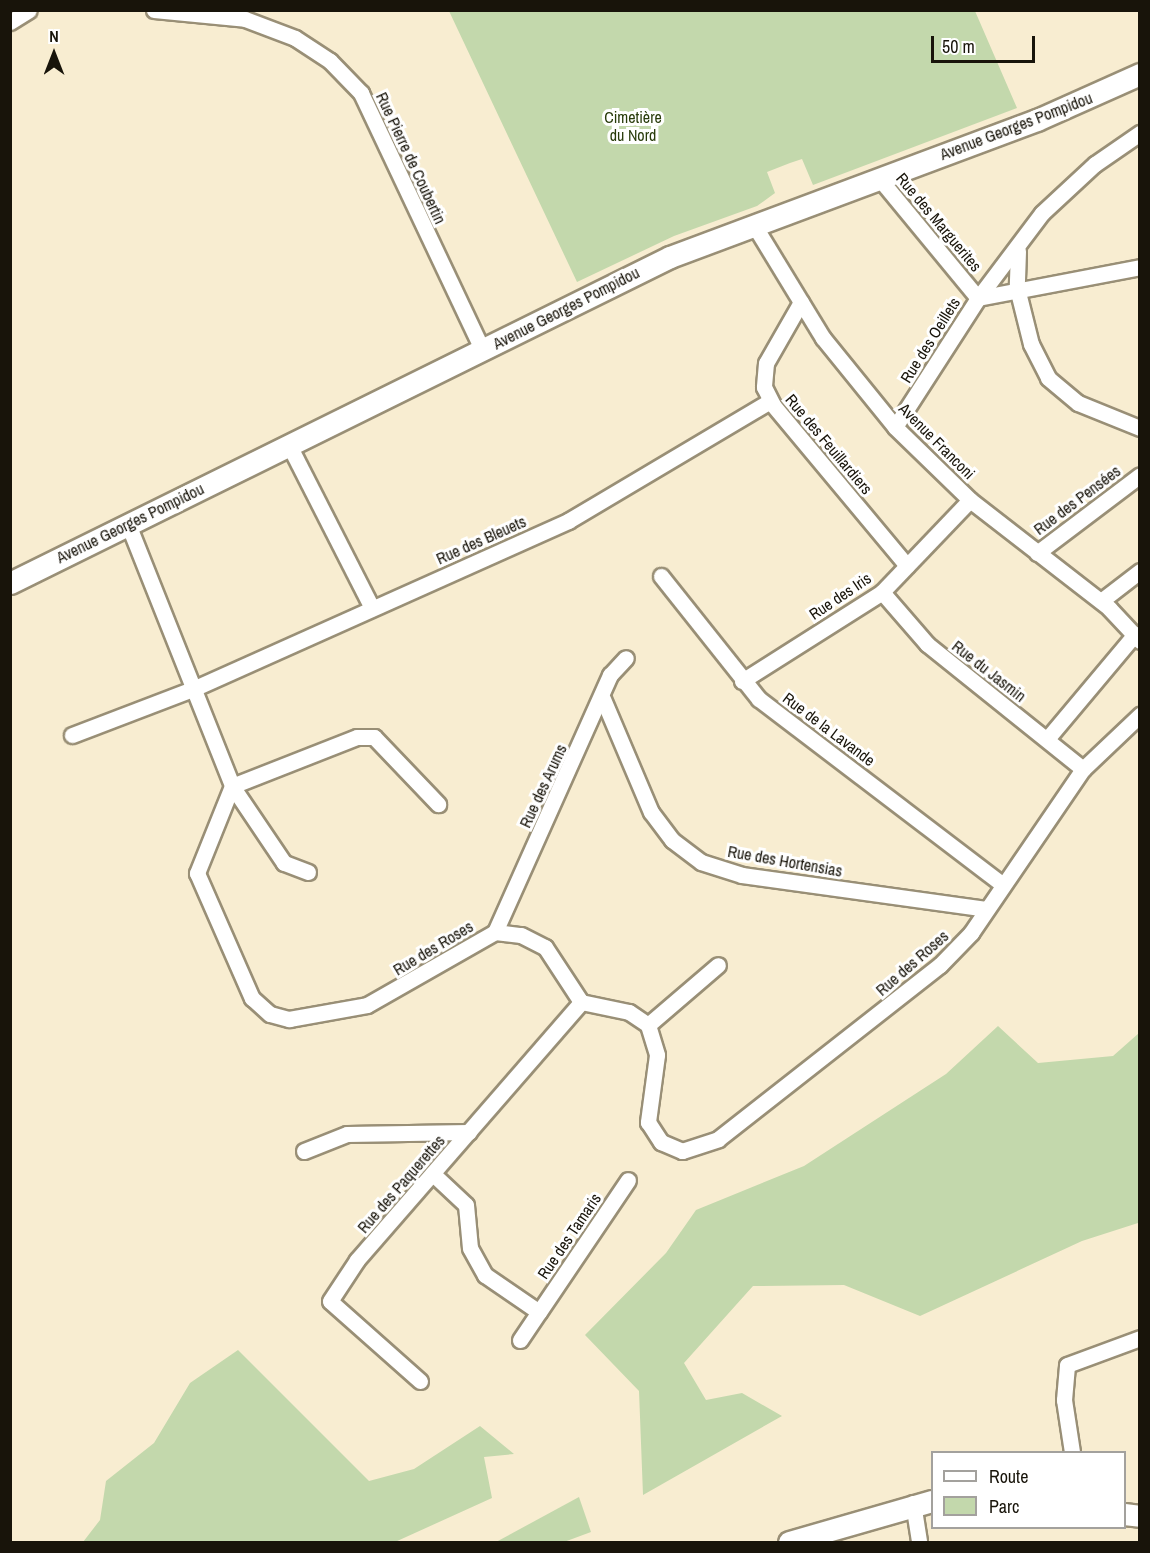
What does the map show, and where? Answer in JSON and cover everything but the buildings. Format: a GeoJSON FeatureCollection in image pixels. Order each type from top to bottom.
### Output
{"type":"FeatureCollection","features":[{"type":"Feature","properties":{"kind":"main road","name":"Avenue Georges Pompidou"},"geometry":{"type":"LineString","coordinates":[[10,583],[483,351],[660,261],[1037,120],[1140,74]]}},
{"type":"Feature","properties":{"kind":"main road"},"geometry":{"type":"LineString","coordinates":[[789,1542],[923,1502]]}},
{"type":"Feature","properties":{"kind":"street"},"geometry":{"type":"LineString","coordinates":[[10,22],[29,10]]}},
{"type":"Feature","properties":{"kind":"street","name":"Rue Pierre de Coubertin"},"geometry":{"type":"LineString","coordinates":[[153,10],[245,19],[295,38],[330,61],[361,93],[483,351]]}},
{"type":"Feature","properties":{"kind":"street","name":"Rue des Oeillets"},"geometry":{"type":"LineString","coordinates":[[895,427],[978,298],[1041,213],[1095,164],[1140,133]]}},
{"type":"Feature","properties":{"kind":"street","name":"Rue des Marguerites"},"geometry":{"type":"LineString","coordinates":[[879,178],[978,298],[1017,288],[1140,267]]}},
{"type":"Feature","properties":{"kind":"street","name":"Avenue Franconi"},"geometry":{"type":"LineString","coordinates":[[754,225],[801,302],[895,427],[970,500],[1101,601],[1137,638]]}},
{"type":"Feature","properties":{"kind":"street","name":"Rue des Oeillets"},"geometry":{"type":"LineString","coordinates":[[1017,288],[1014,270],[1020,244]]}},
{"type":"Feature","properties":{"kind":"street"},"geometry":{"type":"LineString","coordinates":[[1017,288],[1031,344],[1048,378],[1078,403],[1140,428]]}},
{"type":"Feature","properties":{"kind":"street","name":"Rue des Feuillardiers"},"geometry":{"type":"LineString","coordinates":[[801,302],[766,363],[764,387],[770,401],[907,566]]}},
{"type":"Feature","properties":{"kind":"street","name":"Rue des Bleuets"},"geometry":{"type":"LineString","coordinates":[[72,735],[195,688],[568,521],[770,401]]}},
{"type":"Feature","properties":{"kind":"street"},"geometry":{"type":"LineString","coordinates":[[289,445],[372,608]]}},
{"type":"Feature","properties":{"kind":"street","name":"Rue des Pensées"},"geometry":{"type":"LineString","coordinates":[[1037,553],[1140,475]]}},
{"type":"Feature","properties":{"kind":"street","name":"Rue des Iris"},"geometry":{"type":"LineString","coordinates":[[742,681],[882,592],[970,500]]}},
{"type":"Feature","properties":{"kind":"street"},"geometry":{"type":"LineString","coordinates":[[128,524],[232,786],[284,863],[308,872]]}},
{"type":"Feature","properties":{"kind":"street"},"geometry":{"type":"LineString","coordinates":[[1101,601],[1140,571]]}},
{"type":"Feature","properties":{"kind":"street","name":"Rue de la Lavande"},"geometry":{"type":"LineString","coordinates":[[661,576],[742,681],[1002,884]]}},
{"type":"Feature","properties":{"kind":"street","name":"Rue du Jasmin"},"geometry":{"type":"LineString","coordinates":[[882,592],[927,644],[1083,769]]}},
{"type":"Feature","properties":{"kind":"street"},"geometry":{"type":"LineString","coordinates":[[1047,739],[1137,638]]}},
{"type":"Feature","properties":{"kind":"street","name":"Rue des Arums"},"geometry":{"type":"LineString","coordinates":[[495,932],[603,699],[610,675],[626,658]]}},
{"type":"Feature","properties":{"kind":"street","name":"Rue des Hortensias"},"geometry":{"type":"LineString","coordinates":[[603,699],[651,812],[672,840],[701,862],[742,875],[986,909]]}},
{"type":"Feature","properties":{"kind":"street"},"geometry":{"type":"LineString","coordinates":[[986,909],[1083,769],[1140,715]]}},
{"type":"Feature","properties":{"kind":"street"},"geometry":{"type":"LineString","coordinates":[[232,786],[357,737],[374,737],[438,804]]}},
{"type":"Feature","properties":{"kind":"street","name":"Rue des Roses"},"geometry":{"type":"LineString","coordinates":[[232,786],[197,873],[252,998],[270,1014],[289,1019],[367,1005],[495,932],[521,935],[544,947],[581,1002]]}},
{"type":"Feature","properties":{"kind":"street","name":"Rue des Roses"},"geometry":{"type":"LineString","coordinates":[[648,1025],[657,1055],[648,1122],[669,1149],[698,1148],[718,1139],[932,972],[986,909]]}},
{"type":"Feature","properties":{"kind":"street"},"geometry":{"type":"LineString","coordinates":[[581,1002],[629,1012],[648,1025],[718,965]]}},
{"type":"Feature","properties":{"kind":"street","name":"Rue des Paquerettes"},"geometry":{"type":"LineString","coordinates":[[420,1381],[330,1301],[357,1260],[581,1002]]}},
{"type":"Feature","properties":{"kind":"street"},"geometry":{"type":"LineString","coordinates":[[304,1151],[347,1134],[469,1132]]}},
{"type":"Feature","properties":{"kind":"street"},"geometry":{"type":"LineString","coordinates":[[433,1174],[466,1204],[470,1248],[484,1275],[539,1312]]}},
{"type":"Feature","properties":{"kind":"street","name":"Rue des Tamaris"},"geometry":{"type":"LineString","coordinates":[[520,1340],[628,1180]]}},
{"type":"Feature","properties":{"kind":"street"},"geometry":{"type":"LineString","coordinates":[[1072,1451],[1064,1400],[1067,1365],[1140,1338]]}},
{"type":"Feature","properties":{"kind":"street"},"geometry":{"type":"LineString","coordinates":[[919,1542],[923,1502]]}},
{"type":"Feature","properties":{"kind":"green space","name":"Cimetière du Nord"},"geometry":{"type":"Polygon","coordinates":[[[449,11],[975,11],[1017,108],[813,185],[802,159],[767,172],[775,193],[757,206],[674,236],[577,282],[449,11]]]}},
{"type":"Feature","properties":{"kind":"green space"},"geometry":{"type":"Polygon","coordinates":[[[998,1026],[1038,1063],[1113,1056],[1139,1033],[1139,1231],[1138,1223],[1082,1241],[920,1316],[844,1285],[753,1286],[684,1363],[706,1400],[742,1393],[782,1416],[643,1495],[639,1391],[585,1335],[666,1253],[696,1210],[804,1166],[946,1074],[998,1026]]]}},
{"type":"Feature","properties":{"kind":"green space"},"geometry":{"type":"Polygon","coordinates":[[[238,1350],[369,1481],[414,1469],[480,1426],[514,1454],[484,1457],[492,1498],[395,1542],[83,1542],[100,1520],[106,1481],[154,1443],[190,1383],[238,1350]]]}},
{"type":"Feature","properties":{"kind":"green space"},"geometry":{"type":"Polygon","coordinates":[[[579,1497],[591,1532],[564,1542],[496,1542],[579,1497]]]}}]}
